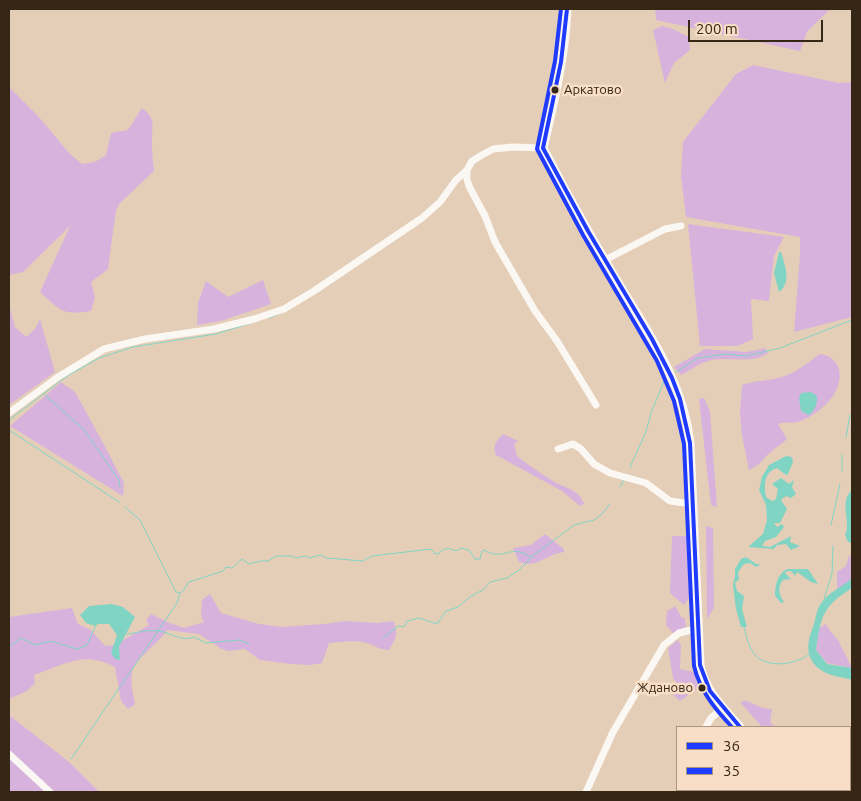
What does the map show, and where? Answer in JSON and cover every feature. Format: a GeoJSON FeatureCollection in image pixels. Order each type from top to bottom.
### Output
{"type":"FeatureCollection","features":[{"type":"Feature","properties":{"kind":"main road"},"geometry":{"type":"LineString","coordinates":[[566,9],[566,37],[560,72],[542,148],[663,358],[678,390],[685,412],[689,435],[699,659],[702,674],[710,691],[739,726]]}},
{"type":"Feature","properties":{"kind":"street"},"geometry":{"type":"LineString","coordinates":[[9,413],[58,377],[104,349],[145,339],[214,329],[284,309],[422,218],[440,202],[456,180],[467,170],[472,161],[493,149],[512,147],[542,148]]}},
{"type":"Feature","properties":{"kind":"street"},"geometry":{"type":"LineString","coordinates":[[467,170],[467,180],[470,188],[485,216],[495,242],[535,311],[557,341],[596,405]]}},
{"type":"Feature","properties":{"kind":"street"},"geometry":{"type":"LineString","coordinates":[[605,260],[665,229],[680,226]]}},
{"type":"Feature","properties":{"kind":"street"},"geometry":{"type":"LineString","coordinates":[[558,449],[573,444],[581,449],[594,464],[610,473],[627,476],[646,483],[670,500],[692,504]]}},
{"type":"Feature","properties":{"kind":"street"},"geometry":{"type":"LineString","coordinates":[[586,792],[613,732],[664,645],[679,633],[691,630],[699,631]]}},
{"type":"Feature","properties":{"kind":"street"},"geometry":{"type":"LineString","coordinates":[[707,726],[711,718],[724,708]]}},
{"type":"Feature","properties":{"kind":"street"},"geometry":{"type":"LineString","coordinates":[[9,754],[50,792]]}},
{"type":"Feature","properties":{"kind":"shaded area"},"geometry":{"type":"Polygon","coordinates":[[[655,9],[830,9],[807,32],[800,51],[656,20],[655,9]]]}},
{"type":"Feature","properties":{"kind":"shaded area"},"geometry":{"type":"Polygon","coordinates":[[[662,26],[689,37],[690,50],[674,63],[665,83],[653,30],[662,26]]]}},
{"type":"Feature","properties":{"kind":"shaded area"},"geometry":{"type":"Polygon","coordinates":[[[753,65],[839,83],[852,82],[852,317],[794,332],[800,237],[686,217],[681,176],[683,142],[736,74],[753,65]]]}},
{"type":"Feature","properties":{"kind":"shaded area"},"geometry":{"type":"Polygon","coordinates":[[[9,87],[39,117],[69,153],[82,164],[95,162],[106,155],[111,133],[128,130],[142,108],[152,120],[154,171],[120,203],[116,210],[108,269],[91,282],[95,297],[91,311],[67,312],[57,307],[40,292],[70,226],[23,272],[10,275],[9,273],[9,87]]]}},
{"type":"Feature","properties":{"kind":"shaded area"},"geometry":{"type":"Polygon","coordinates":[[[688,224],[784,237],[774,256],[769,301],[751,299],[753,339],[738,346],[700,346],[688,224]]]}},
{"type":"Feature","properties":{"kind":"shaded area"},"geometry":{"type":"Polygon","coordinates":[[[263,280],[271,304],[221,321],[197,325],[198,303],[206,281],[228,297],[263,280]]]}},
{"type":"Feature","properties":{"kind":"shaded area"},"geometry":{"type":"Polygon","coordinates":[[[9,307],[15,327],[26,337],[35,329],[40,319],[55,372],[9,405],[9,307]]]}},
{"type":"Feature","properties":{"kind":"shaded area"},"geometry":{"type":"Polygon","coordinates":[[[765,348],[768,353],[761,357],[713,360],[702,363],[681,375],[674,367],[705,349],[747,352],[765,348]]]}},
{"type":"Feature","properties":{"kind":"shaded area"},"geometry":{"type":"Polygon","coordinates":[[[820,354],[832,358],[839,369],[840,378],[834,394],[816,413],[798,422],[778,424],[787,439],[759,464],[749,470],[740,413],[742,385],[787,375],[820,354]]]}},
{"type":"Feature","properties":{"kind":"shaded area"},"geometry":{"type":"Polygon","coordinates":[[[61,382],[75,392],[102,441],[124,483],[123,496],[10,426],[61,382]]]}},
{"type":"Feature","properties":{"kind":"shaded area"},"geometry":{"type":"Polygon","coordinates":[[[704,398],[710,412],[717,507],[711,505],[699,399],[704,398]]]}},
{"type":"Feature","properties":{"kind":"shaded area"},"geometry":{"type":"Polygon","coordinates":[[[503,434],[518,441],[514,444],[517,456],[548,478],[575,492],[584,504],[580,506],[562,491],[496,455],[495,444],[503,434]]]}},
{"type":"Feature","properties":{"kind":"shaded area"},"geometry":{"type":"Polygon","coordinates":[[[706,526],[713,528],[714,608],[707,619],[706,526]]]}},
{"type":"Feature","properties":{"kind":"shaded area"},"geometry":{"type":"Polygon","coordinates":[[[545,534],[564,549],[564,552],[531,564],[519,562],[513,548],[531,545],[545,534]]]}},
{"type":"Feature","properties":{"kind":"shaded area"},"geometry":{"type":"Polygon","coordinates":[[[672,536],[687,536],[689,598],[684,605],[670,593],[672,536]]]}},
{"type":"Feature","properties":{"kind":"shaded area"},"geometry":{"type":"Polygon","coordinates":[[[852,555],[852,578],[845,585],[837,589],[837,572],[846,566],[849,556],[852,555]]]}},
{"type":"Feature","properties":{"kind":"shaded area"},"geometry":{"type":"Polygon","coordinates":[[[210,594],[221,613],[259,624],[282,627],[345,621],[378,623],[393,621],[396,636],[389,650],[360,642],[329,643],[322,663],[310,665],[260,660],[245,649],[228,651],[220,648],[199,634],[167,630],[133,669],[132,684],[135,704],[128,709],[121,701],[115,667],[104,662],[83,659],[34,675],[35,683],[27,691],[9,699],[9,617],[72,608],[78,624],[91,630],[105,646],[115,645],[149,625],[146,620],[151,614],[184,628],[204,622],[201,616],[202,600],[210,594]]]}},
{"type":"Feature","properties":{"kind":"shaded area"},"geometry":{"type":"Polygon","coordinates":[[[675,606],[682,618],[685,618],[686,627],[673,633],[666,625],[667,611],[675,606]]]}},
{"type":"Feature","properties":{"kind":"shaded area"},"geometry":{"type":"Polygon","coordinates":[[[826,624],[838,640],[852,668],[827,663],[816,650],[819,628],[826,624]]]}},
{"type":"Feature","properties":{"kind":"shaded area"},"geometry":{"type":"Polygon","coordinates":[[[678,640],[681,646],[680,669],[694,672],[698,688],[680,701],[672,694],[678,685],[673,678],[668,648],[678,640]]]}},
{"type":"Feature","properties":{"kind":"shaded area"},"geometry":{"type":"Polygon","coordinates":[[[744,700],[763,708],[772,709],[770,722],[774,726],[761,726],[741,703],[744,700]]]}},
{"type":"Feature","properties":{"kind":"shaded area"},"geometry":{"type":"Polygon","coordinates":[[[9,715],[69,762],[99,792],[9,792],[9,715]]]}},
{"type":"Feature","properties":{"kind":"water"},"geometry":{"type":"Polygon","coordinates":[[[779,252],[781,252],[784,262],[786,279],[783,288],[779,292],[774,273],[779,252]]]}},
{"type":"Feature","properties":{"kind":"water"},"geometry":{"type":"Polygon","coordinates":[[[811,392],[817,396],[817,402],[809,415],[801,411],[799,398],[801,393],[811,392]]]}},
{"type":"Feature","properties":{"kind":"water"},"geometry":{"type":"Polygon","coordinates":[[[786,456],[792,457],[793,462],[788,474],[786,475],[777,468],[767,476],[765,484],[766,497],[772,501],[776,499],[778,489],[772,484],[781,478],[789,484],[794,480],[792,487],[796,494],[791,498],[786,496],[781,500],[787,509],[780,523],[774,523],[777,527],[782,524],[784,527],[776,537],[765,541],[762,546],[770,547],[791,536],[790,542],[800,546],[791,550],[786,544],[777,545],[774,549],[748,547],[763,534],[767,520],[766,505],[759,490],[762,477],[769,465],[786,456]]]}},
{"type":"Feature","properties":{"kind":"water"},"geometry":{"type":"Polygon","coordinates":[[[852,490],[852,543],[848,542],[845,535],[847,525],[845,506],[848,495],[852,490]]]}},
{"type":"Feature","properties":{"kind":"water"},"geometry":{"type":"Polygon","coordinates":[[[746,557],[756,564],[761,564],[756,567],[750,563],[744,564],[738,572],[739,579],[735,583],[737,591],[744,596],[742,609],[747,627],[741,627],[736,609],[733,585],[735,569],[741,559],[746,557]]]}},
{"type":"Feature","properties":{"kind":"water"},"geometry":{"type":"Polygon","coordinates":[[[787,569],[808,569],[818,584],[811,582],[797,572],[795,576],[791,571],[787,571],[785,573],[791,579],[783,580],[780,585],[780,594],[784,602],[781,603],[775,596],[775,588],[779,577],[787,569]]]}},
{"type":"Feature","properties":{"kind":"water"},"geometry":{"type":"Polygon","coordinates":[[[852,578],[852,588],[834,601],[825,613],[816,650],[827,664],[852,668],[852,680],[829,674],[819,669],[811,659],[808,647],[810,634],[820,605],[825,598],[852,578]]]}},
{"type":"Feature","properties":{"kind":"water"},"geometry":{"type":"Polygon","coordinates":[[[112,604],[123,607],[135,617],[119,647],[120,660],[115,659],[111,653],[117,635],[109,624],[98,624],[95,626],[86,623],[80,615],[89,606],[112,604]]]}},
{"type":"Feature","properties":{"kind":"waterway"},"geometry":{"type":"LineString","coordinates":[[269,318],[279,314]]}},
{"type":"Feature","properties":{"kind":"waterway"},"geometry":{"type":"LineString","coordinates":[[676,372],[698,358],[726,354],[746,356],[780,348],[852,320]]}},
{"type":"Feature","properties":{"kind":"waterway"},"geometry":{"type":"LineString","coordinates":[[9,420],[67,376],[99,358],[133,347],[216,334],[251,323]]}},
{"type":"Feature","properties":{"kind":"waterway"},"geometry":{"type":"LineString","coordinates":[[630,467],[646,432],[651,413],[664,381]]}},
{"type":"Feature","properties":{"kind":"waterway"},"geometry":{"type":"LineString","coordinates":[[44,394],[84,430],[119,480],[120,487]]}},
{"type":"Feature","properties":{"kind":"waterway"},"geometry":{"type":"LineString","coordinates":[[846,437],[850,415]]}},
{"type":"Feature","properties":{"kind":"waterway"},"geometry":{"type":"LineString","coordinates":[[9,430],[119,502]]}},
{"type":"Feature","properties":{"kind":"waterway"},"geometry":{"type":"LineString","coordinates":[[842,455],[842,471]]}},
{"type":"Feature","properties":{"kind":"waterway"},"geometry":{"type":"LineString","coordinates":[[620,487],[624,480]]}},
{"type":"Feature","properties":{"kind":"waterway"},"geometry":{"type":"LineString","coordinates":[[831,525],[840,484]]}},
{"type":"Feature","properties":{"kind":"waterway"},"geometry":{"type":"LineString","coordinates":[[71,759],[177,603],[180,593],[189,582],[223,571],[226,567],[232,568],[242,559],[249,564],[268,561],[276,556],[293,556],[296,558],[305,556],[309,558],[321,555],[326,558],[363,561],[372,556],[431,549],[434,553],[438,554],[442,550],[451,549],[456,551],[461,548],[469,550],[475,559],[480,559],[484,550],[495,554],[515,551],[531,557],[574,525],[594,520],[610,504]]}},
{"type":"Feature","properties":{"kind":"waterway"},"geometry":{"type":"LineString","coordinates":[[125,507],[140,520],[176,592],[179,593]]}},
{"type":"Feature","properties":{"kind":"waterway"},"geometry":{"type":"LineString","coordinates":[[824,599],[832,574],[833,546]]}},
{"type":"Feature","properties":{"kind":"waterway"},"geometry":{"type":"LineString","coordinates":[[383,638],[398,626],[404,627],[407,621],[419,618],[437,624],[446,611],[458,607],[471,596],[483,590],[490,582],[507,578],[519,570],[531,558]]}},
{"type":"Feature","properties":{"kind":"waterway"},"geometry":{"type":"LineString","coordinates":[[9,647],[21,638],[35,645],[51,641],[77,649],[87,645],[96,625]]}},
{"type":"Feature","properties":{"kind":"waterway"},"geometry":{"type":"LineString","coordinates":[[744,627],[751,650],[756,656],[768,663],[783,664],[810,654]]}},
{"type":"Feature","properties":{"kind":"waterway"},"geometry":{"type":"LineString","coordinates":[[127,634],[155,631],[180,638],[194,637],[206,643],[239,640],[249,644]]}},
{"type":"Feature","properties":{"kind":"transit line","name":"35"},"geometry":{"type":"LineString","coordinates":[[561,9],[555,61],[537,149],[583,235],[657,361],[674,401],[684,444],[694,666],[700,684],[709,699],[731,726]]}},
{"type":"Feature","properties":{"kind":"transit line","name":"36"},"geometry":{"type":"LineString","coordinates":[[567,9],[561,62],[543,148],[588,231],[652,339],[672,378],[680,399],[690,443],[700,665],[710,691],[739,726]]}},
{"type":"Feature","properties":{"kind":"place","name":"Аркатово"},"geometry":{"type":"Point","coordinates":[555,90]}},
{"type":"Feature","properties":{"kind":"place","name":"Жданово"},"geometry":{"type":"Point","coordinates":[702,688]}}]}
